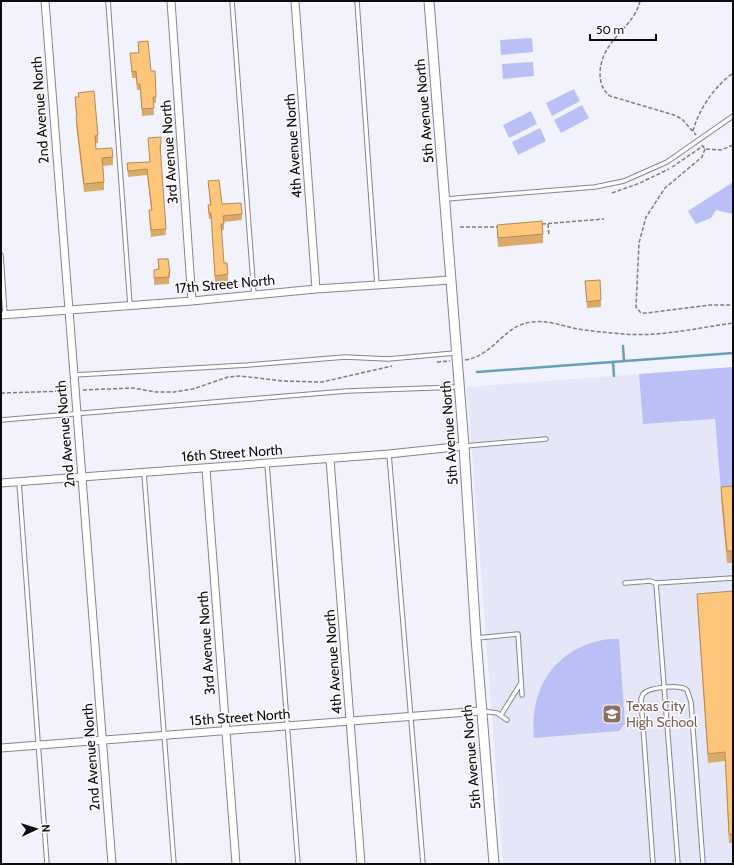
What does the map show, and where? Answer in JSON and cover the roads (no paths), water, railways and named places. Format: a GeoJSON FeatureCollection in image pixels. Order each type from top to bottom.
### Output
{"type":"FeatureCollection","features":[{"type":"Feature","properties":{"kind":"street","name":"2nd Avenue North"},"geometry":{"type":"LineString","coordinates":[[45,1],[112,864]]}},
{"type":"Feature","properties":{"kind":"street","name":"3rd Avenue North"},"geometry":{"type":"LineString","coordinates":[[171,1],[192,301]]}},
{"type":"Feature","properties":{"kind":"street","name":"4th Avenue North"},"geometry":{"type":"LineString","coordinates":[[295,1],[316,289]]}},
{"type":"Feature","properties":{"kind":"street","name":"5th Avenue North"},"geometry":{"type":"LineString","coordinates":[[429,1],[446,199],[481,711],[494,864]]}},
{"type":"Feature","properties":{"kind":"street","name":"17th Street North"},"geometry":{"type":"LineString","coordinates":[[3,315],[192,301],[316,289],[451,280]]}},
{"type":"Feature","properties":{"kind":"street","name":"16th Street North"},"geometry":{"type":"LineString","coordinates":[[1,483],[330,459],[464,446]]}},
{"type":"Feature","properties":{"kind":"street","name":"4th Avenue North"},"geometry":{"type":"LineString","coordinates":[[330,459],[361,864]]}},
{"type":"Feature","properties":{"kind":"street","name":"3rd Avenue North"},"geometry":{"type":"LineString","coordinates":[[206,468],[236,864]]}},
{"type":"Feature","properties":{"kind":"street","name":"15th Street North"},"geometry":{"type":"LineString","coordinates":[[1,748],[481,711]]}},
{"type":"Feature","properties":{"kind":"lane"},"geometry":{"type":"LineString","coordinates":[[108,1],[130,306]]}},
{"type":"Feature","properties":{"kind":"lane"},"geometry":{"type":"LineString","coordinates":[[232,1],[254,295]]}},
{"type":"Feature","properties":{"kind":"lane"},"geometry":{"type":"LineString","coordinates":[[357,1],[377,286]]}},
{"type":"Feature","properties":{"kind":"lane"},"geometry":{"type":"LineString","coordinates":[[446,199],[605,186],[624,181],[653,169],[700,141],[733,116]]}},
{"type":"Feature","properties":{"kind":"lane"},"geometry":{"type":"LineString","coordinates":[[1,255],[3,315]]}},
{"type":"Feature","properties":{"kind":"lane"},"geometry":{"type":"LineString","coordinates":[[73,375],[248,365],[345,357],[388,359],[457,353]]}},
{"type":"Feature","properties":{"kind":"lane"},"geometry":{"type":"LineString","coordinates":[[1,420],[76,415],[347,391],[459,386]]}},
{"type":"Feature","properties":{"kind":"lane"},"geometry":{"type":"LineString","coordinates":[[464,446],[546,439]]}},
{"type":"Feature","properties":{"kind":"lane"},"geometry":{"type":"LineString","coordinates":[[389,454],[423,864]]}},
{"type":"Feature","properties":{"kind":"lane"},"geometry":{"type":"LineString","coordinates":[[267,464],[298,864]]}},
{"type":"Feature","properties":{"kind":"lane"},"geometry":{"type":"LineString","coordinates":[[144,473],[174,864]]}},
{"type":"Feature","properties":{"kind":"lane"},"geometry":{"type":"LineString","coordinates":[[19,482],[47,864]]}},
{"type":"Feature","properties":{"kind":"lane"},"geometry":{"type":"LineString","coordinates":[[625,583],[650,581],[656,583],[733,578]]}},
{"type":"Feature","properties":{"kind":"lane"},"geometry":{"type":"LineString","coordinates":[[656,583],[678,864]]}},
{"type":"Feature","properties":{"kind":"lane"},"geometry":{"type":"LineString","coordinates":[[476,638],[518,634],[522,695]]}},
{"type":"Feature","properties":{"kind":"lane"},"geometry":{"type":"LineString","coordinates":[[501,715],[521,682]]}},
{"type":"Feature","properties":{"kind":"lane"},"geometry":{"type":"LineString","coordinates":[[653,864],[641,699],[645,692],[651,689],[684,687],[690,695],[703,864]]}},
{"type":"Feature","properties":{"kind":"lane"},"geometry":{"type":"LineString","coordinates":[[481,711],[501,715],[507,720]]}},
{"type":"Feature","properties":{"kind":"waterway"},"geometry":{"type":"LineString","coordinates":[[623,346],[624,361]]}},
{"type":"Feature","properties":{"kind":"waterway"},"geometry":{"type":"LineString","coordinates":[[477,372],[733,353]]}},
{"type":"Feature","properties":{"kind":"waterway"},"geometry":{"type":"LineString","coordinates":[[613,362],[614,376]]}},
{"type":"Feature","properties":{"kind":"place","name":"Texas City High School"},"geometry":{"type":"Point","coordinates":[612,714]}}]}
